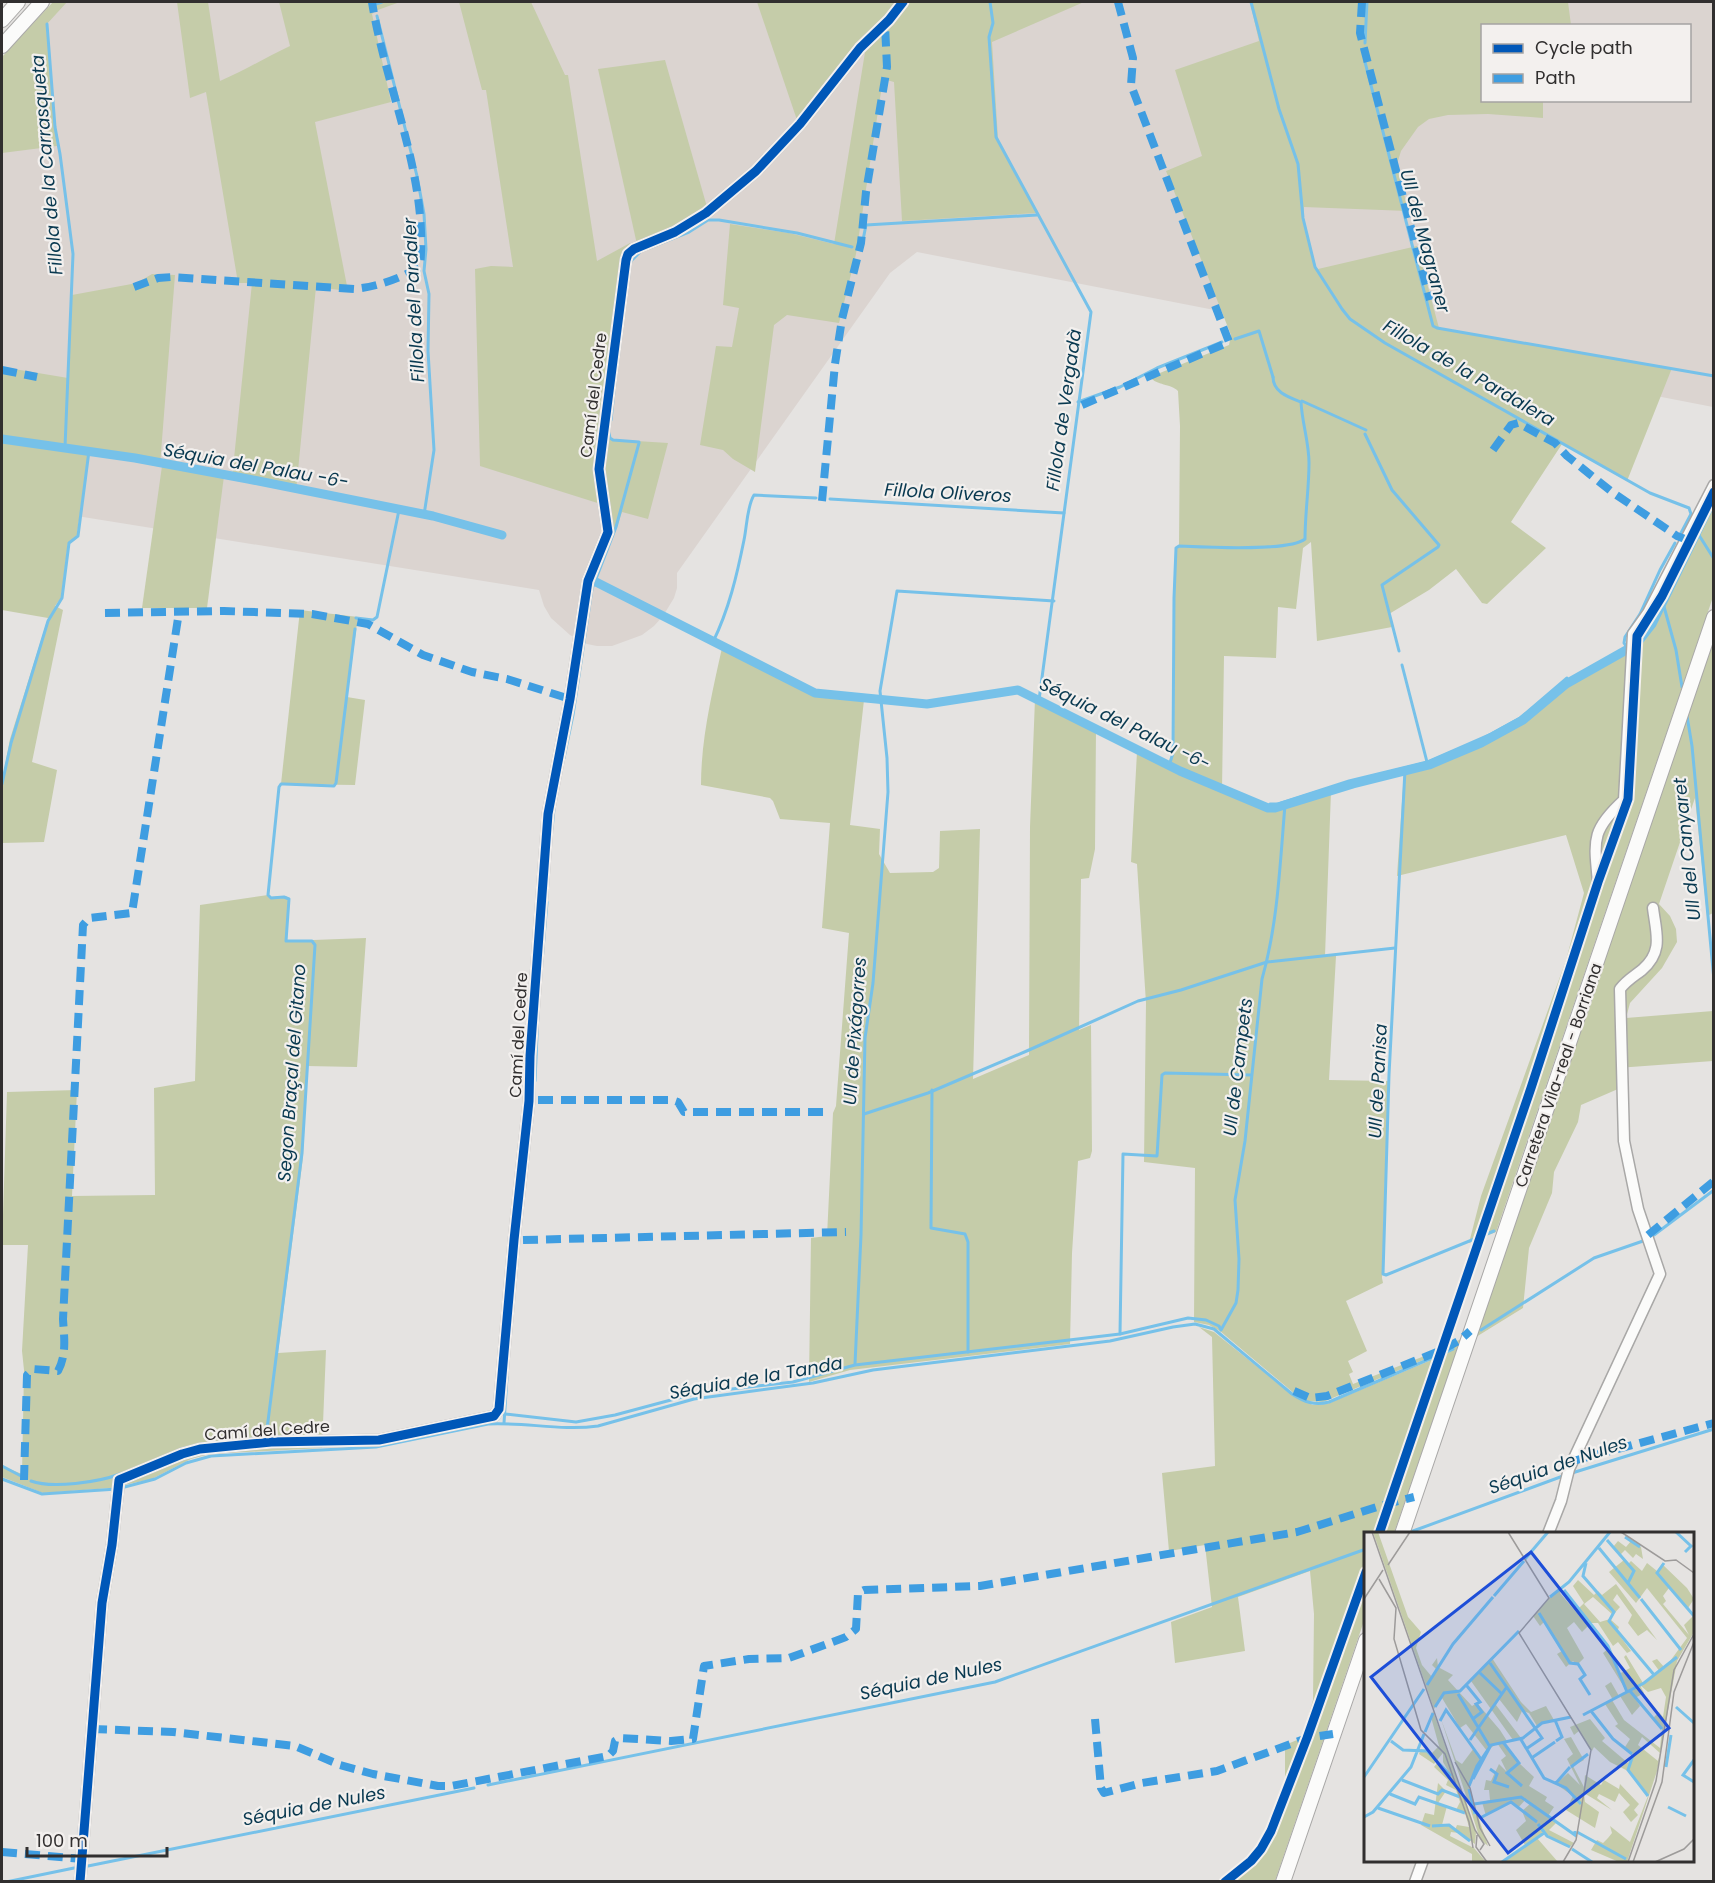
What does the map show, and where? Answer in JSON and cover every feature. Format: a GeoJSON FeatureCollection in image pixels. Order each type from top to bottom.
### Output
{"type":"FeatureCollection","features":[{"type":"Feature","properties":{"kind":"main road"},"geometry":{"type":"LineString","coordinates":[[2,20],[18,2]]}},
{"type":"Feature","properties":{"kind":"main road"},"geometry":{"type":"LineString","coordinates":[[2,46],[42,2]]}},
{"type":"Feature","properties":{"kind":"main road","name":"Carretera Vila-real - Borriana"},"geometry":{"type":"LineString","coordinates":[[1402,1532],[1713,617]]}},
{"type":"Feature","properties":{"kind":"main road"},"geometry":{"type":"LineString","coordinates":[[1283,1881],[1364,1643]]}},
{"type":"Feature","properties":{"kind":"street","name":"Camí del Cedre"},"geometry":{"type":"LineString","coordinates":[[80,1881],[102,1610],[119,1480],[200,1449],[271,1442],[379,1440],[494,1416],[497,1413],[501,1397],[514,1240],[530,1101],[530,1056],[548,814],[570,699],[588,581],[608,532],[599,469],[626,260],[628,254],[634,249],[675,232],[706,213],[756,171],[800,124],[860,48],[889,20],[903,2]]}},
{"type":"Feature","properties":{"kind":"street"},"geometry":{"type":"LineString","coordinates":[[1598,882],[1594,848],[1600,825],[1624,800],[1633,634],[1648,613],[1713,485]]}},
{"type":"Feature","properties":{"kind":"street"},"geometry":{"type":"LineString","coordinates":[[1548,1532],[1561,1501],[1568,1474],[1660,1274],[1638,1209],[1624,1141],[1620,989],[1627,980],[1652,960],[1658,949],[1653,908]]}},
{"type":"Feature","properties":{"kind":"street"},"geometry":{"type":"LineString","coordinates":[[1415,1881],[1422,1862]]}},
{"type":"Feature","properties":{"kind":"shaded area"},"geometry":{"type":"Polygon","coordinates":[[[55,2],[1713,2],[1713,407],[917,252],[890,273],[677,573],[674,598],[663,616],[642,635],[612,646],[587,644],[570,635],[551,618],[539,590],[2,504],[2,59],[55,2]]]}},
{"type":"Feature","properties":{"kind":"green space"},"geometry":{"type":"Polygon","coordinates":[[[53,2],[67,2],[46,25],[57,146],[2,153],[2,57],[53,2]]]}},
{"type":"Feature","properties":{"kind":"green space"},"geometry":{"type":"Polygon","coordinates":[[[177,2],[208,2],[220,81],[290,46],[279,2],[400,2],[372,14],[391,102],[315,122],[348,291],[316,287],[296,491],[232,478],[252,283],[238,283],[206,92],[190,98],[177,2]]]}},
{"type":"Feature","properties":{"kind":"green space"},"geometry":{"type":"Polygon","coordinates":[[[459,2],[531,2],[565,75],[568,75],[597,261],[630,243],[605,439],[668,443],[648,519],[622,512],[615,533],[611,533],[607,506],[480,466],[475,269],[491,266],[513,267],[486,90],[482,90],[459,2]]]}},
{"type":"Feature","properties":{"kind":"green space"},"geometry":{"type":"Polygon","coordinates":[[[757,2],[898,2],[798,123],[757,2]]]}},
{"type":"Feature","properties":{"kind":"green space"},"geometry":{"type":"Polygon","coordinates":[[[908,2],[1084,2],[992,42],[998,139],[1038,213],[902,221],[894,82],[883,79],[856,254],[839,323],[787,315],[774,325],[755,472],[723,450],[700,445],[716,346],[732,347],[739,308],[723,305],[730,224],[789,233],[834,244],[866,46],[908,2]]]}},
{"type":"Feature","properties":{"kind":"green space"},"geometry":{"type":"Polygon","coordinates":[[[1250,2],[1568,2],[1571,24],[1481,24],[1481,102],[1543,102],[1543,118],[1488,114],[1448,115],[1429,119],[1418,127],[1401,151],[1397,164],[1408,211],[1304,207],[1304,219],[1316,267],[1318,269],[1417,246],[1439,328],[1672,368],[1627,481],[1562,444],[1511,522],[1546,548],[1487,604],[1482,603],[1456,569],[1429,590],[1389,614],[1392,627],[1317,641],[1311,542],[1303,548],[1296,609],[1278,607],[1276,658],[1224,656],[1222,790],[1268,809],[1275,809],[1331,791],[1325,956],[1336,956],[1329,1080],[1388,1081],[1383,1283],[1346,1301],[1367,1351],[1348,1361],[1353,1372],[1349,1374],[1353,1384],[1461,1339],[1394,1532],[1364,1532],[1364,1621],[1275,1881],[1221,1882],[1231,1877],[1248,1862],[1266,1835],[1285,1784],[1285,1745],[1302,1738],[1313,1700],[1314,1614],[1310,1571],[1238,1597],[1245,1651],[1175,1663],[1171,1622],[1212,1607],[1205,1545],[1169,1551],[1162,1473],[1215,1466],[1212,1337],[1199,1327],[1214,1332],[1295,1397],[1313,1405],[1327,1404],[1429,1361],[1428,1358],[1323,1402],[1308,1401],[1295,1394],[1220,1331],[1209,1325],[1194,1322],[1195,1168],[1144,1162],[1146,1003],[1137,864],[1131,862],[1137,752],[1169,768],[1174,753],[1175,551],[1179,546],[1180,426],[1178,391],[1150,377],[1229,345],[1231,335],[1166,171],[1202,156],[1175,70],[1259,41],[1250,2]]]}},
{"type":"Feature","properties":{"kind":"green space"},"geometry":{"type":"Polygon","coordinates":[[[665,60],[707,207],[638,249],[598,69],[665,60]]]}},
{"type":"Feature","properties":{"kind":"green space"},"geometry":{"type":"Polygon","coordinates":[[[152,274],[175,275],[160,465],[88,453],[77,535],[68,543],[61,598],[55,606],[63,610],[32,762],[57,770],[44,842],[2,843],[2,781],[10,739],[48,618],[2,610],[2,367],[68,378],[72,295],[137,283],[152,274]]]}},
{"type":"Feature","properties":{"kind":"green space"},"geometry":{"type":"Polygon","coordinates":[[[162,466],[224,476],[207,608],[142,608],[162,466]]]}},
{"type":"Feature","properties":{"kind":"green space"},"geometry":{"type":"Polygon","coordinates":[[[1713,496],[1713,597],[1496,1232],[1469,1243],[1481,1196],[1566,960],[1584,893],[1566,835],[1397,876],[1404,772],[1465,752],[1494,738],[1528,718],[1568,684],[1635,643],[1652,623],[1713,496]]]}},
{"type":"Feature","properties":{"kind":"green space"},"geometry":{"type":"Polygon","coordinates":[[[300,610],[358,617],[347,697],[365,700],[355,785],[281,784],[300,610]]]}},
{"type":"Feature","properties":{"kind":"green space"},"geometry":{"type":"Polygon","coordinates":[[[1713,637],[1713,913],[1707,916],[1695,798],[1659,904],[1670,916],[1676,929],[1677,942],[1662,968],[1630,1003],[1626,1018],[1713,1011],[1713,1061],[1617,1068],[1618,1089],[1581,1105],[1578,1122],[1554,1172],[1552,1193],[1529,1248],[1523,1308],[1476,1337],[1713,637]]]}},
{"type":"Feature","properties":{"kind":"green space"},"geometry":{"type":"Polygon","coordinates":[[[722,648],[814,695],[864,700],[850,825],[880,829],[879,854],[890,873],[933,872],[939,868],[940,831],[980,829],[973,1079],[1029,1055],[1030,827],[1035,699],[1096,730],[1095,849],[1089,878],[1081,879],[1079,1030],[1091,1025],[1092,1151],[1090,1158],[1078,1161],[1072,1253],[1070,1344],[850,1370],[809,1382],[811,1238],[827,1236],[833,1113],[836,1106],[849,933],[822,928],[830,823],[780,819],[770,798],[701,785],[705,733],[722,648]]]}},
{"type":"Feature","properties":{"kind":"green space"},"geometry":{"type":"Polygon","coordinates":[[[268,895],[271,897],[286,896],[289,899],[287,941],[366,938],[357,1067],[307,1066],[303,1157],[278,1353],[326,1350],[322,1448],[210,1454],[191,1459],[152,1479],[111,1488],[43,1493],[2,1477],[2,1466],[22,1474],[24,1370],[22,1351],[28,1245],[2,1245],[7,1092],[77,1090],[72,1196],[155,1195],[154,1088],[195,1081],[200,905],[268,895]]]}},
{"type":"Feature","properties":{"kind":"waterway","name":"Fillola del Pardaler"},"geometry":{"type":"LineString","coordinates":[[376,4],[382,2]]}},
{"type":"Feature","properties":{"kind":"waterway","name":"Fillola de Vergadà"},"geometry":{"type":"LineString","coordinates":[[990,2],[993,23],[989,37],[996,137],[1091,312],[1039,700]]}},
{"type":"Feature","properties":{"kind":"waterway","name":"Fillola de la Pardalera"},"geometry":{"type":"LineString","coordinates":[[1251,2],[1279,109],[1298,164],[1303,218],[1315,267],[1350,319],[1385,343],[1650,493],[1689,508],[1691,514],[1681,533]]}},
{"type":"Feature","properties":{"kind":"waterway","name":"Ull del Magraner"},"geometry":{"type":"LineString","coordinates":[[1365,43],[1367,2]]}},
{"type":"Feature","properties":{"kind":"waterway","name":"Fillola del Pardaler"},"geometry":{"type":"LineString","coordinates":[[377,16],[417,176],[424,214],[426,249],[424,271],[429,294],[428,351],[434,450],[424,515]]}},
{"type":"Feature","properties":{"kind":"waterway","name":"Fillola de la Carrasqueta"},"geometry":{"type":"LineString","coordinates":[[47,24],[55,127],[73,254],[65,447]]}},
{"type":"Feature","properties":{"kind":"waterway","name":"Ull del Magraner"},"geometry":{"type":"LineString","coordinates":[[1365,62],[1433,326],[1714,376]]}},
{"type":"Feature","properties":{"kind":"waterway"},"geometry":{"type":"LineString","coordinates":[[861,250],[866,225],[1037,215]]}},
{"type":"Feature","properties":{"kind":"waterway"},"geometry":{"type":"LineString","coordinates":[[649,248],[689,232],[708,220],[797,233],[852,247]]}},
{"type":"Feature","properties":{"kind":"waterway"},"geometry":{"type":"LineString","coordinates":[[630,265],[640,252]]}},
{"type":"Feature","properties":{"kind":"waterway"},"geometry":{"type":"LineString","coordinates":[[1235,339],[1259,331],[1273,377]]}},
{"type":"Feature","properties":{"kind":"waterway"},"geometry":{"type":"LineString","coordinates":[[1078,402],[1120,387],[1157,368],[1222,342]]}},
{"type":"Feature","properties":{"kind":"waterway"},"geometry":{"type":"LineString","coordinates":[[1169,766],[1173,753],[1176,548],[1179,546],[1225,548],[1282,546],[1305,539],[1309,463],[1301,402],[1278,390],[1273,377]]}},
{"type":"Feature","properties":{"kind":"waterway"},"geometry":{"type":"LineString","coordinates":[[611,420],[615,382]]}},
{"type":"Feature","properties":{"kind":"waterway"},"geometry":{"type":"LineString","coordinates":[[1302,401],[1366,430]]}},
{"type":"Feature","properties":{"kind":"waterway","name":"Séquia del Palau -6-"},"geometry":{"type":"LineString","coordinates":[[564,758],[573,715],[592,589],[616,527],[639,443],[613,440],[609,433]]}},
{"type":"Feature","properties":{"kind":"waterway"},"geometry":{"type":"LineString","coordinates":[[1365,434],[1392,490],[1439,545],[1382,585],[1399,651]]}},
{"type":"Feature","properties":{"kind":"waterway","name":"Séquia del Palau -6-"},"geometry":{"type":"LineString","coordinates":[[2,439],[135,458],[248,479],[433,516],[502,535]]}},
{"type":"Feature","properties":{"kind":"waterway"},"geometry":{"type":"LineString","coordinates":[[2,784],[11,743],[48,621],[62,598],[69,543],[78,536],[89,451]]}},
{"type":"Feature","properties":{"kind":"waterway","name":"Fillola Oliveros"},"geometry":{"type":"LineString","coordinates":[[713,642],[732,592],[754,495],[816,498]]}},
{"type":"Feature","properties":{"kind":"waterway","name":"Séquia del Palau -6-"},"geometry":{"type":"LineString","coordinates":[[1638,642],[1652,624],[1714,497]]}},
{"type":"Feature","properties":{"kind":"waterway","name":"Fillola Oliveros"},"geometry":{"type":"LineString","coordinates":[[830,499],[1064,513]]}},
{"type":"Feature","properties":{"kind":"waterway","name":"Segon Braçal del Gitano"},"geometry":{"type":"LineString","coordinates":[[356,618],[373,620],[377,617],[399,510]]}},
{"type":"Feature","properties":{"kind":"waterway"},"geometry":{"type":"LineString","coordinates":[[1697,532],[1714,559]]}},
{"type":"Feature","properties":{"kind":"waterway","name":"Fillola de la Pardalera"},"geometry":{"type":"LineString","coordinates":[[1628,649],[1624,643],[1625,637],[1640,614],[1675,543]]}},
{"type":"Feature","properties":{"kind":"waterway","name":"Séquia del Palau -6-"},"geometry":{"type":"LineString","coordinates":[[594,581],[815,693],[927,704],[1018,690],[1180,771],[1268,808],[1275,808],[1353,784],[1429,765],[1481,743],[1523,720],[1566,684],[1628,649]]}},
{"type":"Feature","properties":{"kind":"waterway","name":"Ull de Pixágorres"},"geometry":{"type":"LineString","coordinates":[[855,1364],[861,1235],[865,1038],[873,983],[888,792],[880,691],[897,591],[1054,601]]}},
{"type":"Feature","properties":{"kind":"waterway","name":"Ull del Canyaret"},"geometry":{"type":"LineString","coordinates":[[1663,603],[1676,650],[1682,687]]}},
{"type":"Feature","properties":{"kind":"waterway","name":"Segon Braçal del Gitano"},"geometry":{"type":"LineString","coordinates":[[266,1437],[302,1153],[315,945],[312,941],[286,941],[289,899],[271,898],[268,895],[279,787],[281,784],[334,786],[336,783],[355,629]]}},
{"type":"Feature","properties":{"kind":"waterway"},"geometry":{"type":"LineString","coordinates":[[1402,665],[1427,762]]}},
{"type":"Feature","properties":{"kind":"waterway","name":"Séquia del Palau -6-"},"geometry":{"type":"LineString","coordinates":[[1268,808],[1270,804],[1278,804],[1349,781],[1427,762],[1491,734],[1520,718],[1567,678]]}},
{"type":"Feature","properties":{"kind":"waterway","name":"Ull del Canyaret"},"geometry":{"type":"LineString","coordinates":[[1687,716],[1692,746],[1714,980]]}},
{"type":"Feature","properties":{"kind":"waterway","name":"Ull de Panisa"},"geometry":{"type":"LineString","coordinates":[[1405,770],[1389,1075],[1383,1274],[1386,1275],[1494,1231]]}},
{"type":"Feature","properties":{"kind":"waterway","name":"Ull de Campets"},"geometry":{"type":"LineString","coordinates":[[505,1414],[576,1422],[615,1415],[697,1393],[793,1382],[855,1365],[1120,1334],[1188,1318],[1206,1320],[1219,1326],[1221,1330],[1236,1303],[1238,1290],[1239,1259],[1235,1200],[1245,1141],[1262,979],[1275,915],[1285,805]]}},
{"type":"Feature","properties":{"kind":"waterway"},"geometry":{"type":"LineString","coordinates":[[552,829],[554,809]]}},
{"type":"Feature","properties":{"kind":"waterway"},"geometry":{"type":"LineString","coordinates":[[542,961],[547,902]]}},
{"type":"Feature","properties":{"kind":"waterway"},"geometry":{"type":"LineString","coordinates":[[864,1114],[928,1093],[1138,1001],[1181,990],[1267,962],[1395,948]]}},
{"type":"Feature","properties":{"kind":"waterway"},"geometry":{"type":"LineString","coordinates":[[535,1081],[538,1012]]}},
{"type":"Feature","properties":{"kind":"waterway","name":"Ull de Campets"},"geometry":{"type":"LineString","coordinates":[[1120,1334],[1123,1154],[1157,1156],[1162,1075],[1165,1073],[1251,1075]]}},
{"type":"Feature","properties":{"kind":"waterway"},"geometry":{"type":"LineString","coordinates":[[932,1090],[931,1228],[965,1234],[968,1242],[968,1352]]}},
{"type":"Feature","properties":{"kind":"waterway","name":"Séquia de la Tanda"},"geometry":{"type":"LineString","coordinates":[[1654,1235],[1714,1190]]}},
{"type":"Feature","properties":{"kind":"waterway","name":"Séquia de la Tanda"},"geometry":{"type":"LineString","coordinates":[[1481,1330],[1594,1258],[1643,1241]]}},
{"type":"Feature","properties":{"kind":"waterway","name":"Séquia de la Tanda"},"geometry":{"type":"LineString","coordinates":[[2,1479],[42,1494],[117,1489],[155,1479],[186,1463],[211,1456],[376,1447],[488,1424],[570,1428],[598,1426],[694,1399],[813,1383],[873,1370],[1110,1341],[1195,1324],[1214,1329],[1292,1394],[1314,1403],[1329,1402],[1453,1349]]}},
{"type":"Feature","properties":{"kind":"waterway"},"geometry":{"type":"LineString","coordinates":[[504,1423],[507,1377]]}},
{"type":"Feature","properties":{"kind":"waterway","name":"Séquia de Nules"},"geometry":{"type":"LineString","coordinates":[[1572,1473],[1714,1429]]}},
{"type":"Feature","properties":{"kind":"waterway"},"geometry":{"type":"LineString","coordinates":[[272,1437],[294,1436]]}},
{"type":"Feature","properties":{"kind":"waterway"},"geometry":{"type":"LineString","coordinates":[[251,1439],[266,1437]]}},
{"type":"Feature","properties":{"kind":"waterway"},"geometry":{"type":"LineString","coordinates":[[181,1449],[194,1446]]}},
{"type":"Feature","properties":{"kind":"waterway"},"geometry":{"type":"LineString","coordinates":[[2,1466],[21,1476]]}},
{"type":"Feature","properties":{"kind":"waterway"},"geometry":{"type":"LineString","coordinates":[[31,1481],[76,1484],[120,1474]]}},
{"type":"Feature","properties":{"kind":"waterway","name":"Séquia de Nules"},"geometry":{"type":"LineString","coordinates":[[1413,1531],[1563,1476]]}},
{"type":"Feature","properties":{"kind":"waterway","name":"Séquia de Nules"},"geometry":{"type":"LineString","coordinates":[[488,1785],[995,1682],[1364,1550]]}},
{"type":"Feature","properties":{"kind":"waterway","name":"Séquia de Nules"},"geometry":{"type":"LineString","coordinates":[[88,1866],[474,1788]]}},
{"type":"Feature","properties":{"kind":"waterway","name":"Séquia de Nules"},"geometry":{"type":"LineString","coordinates":[[6,1882],[74,1868]]}},
{"type":"Feature","properties":{"kind":"marked path"},"geometry":{"type":"LineString","coordinates":[[134,287],[158,278],[172,277],[354,289],[388,281],[420,267],[421,233],[418,200],[405,134],[378,35],[372,2]]}},
{"type":"Feature","properties":{"kind":"marked path"},"geometry":{"type":"LineString","coordinates":[[1082,405],[1229,342],[1131,85],[1133,58],[1118,2]]}},
{"type":"Feature","properties":{"kind":"marked path"},"geometry":{"type":"LineString","coordinates":[[1362,2],[1360,33],[1430,300]]}},
{"type":"Feature","properties":{"kind":"marked path"},"geometry":{"type":"LineString","coordinates":[[822,501],[835,364],[842,319],[861,243],[866,192],[887,67],[885,25]]}},
{"type":"Feature","properties":{"kind":"marked path"},"geometry":{"type":"LineString","coordinates":[[2,370],[37,377]]}},
{"type":"Feature","properties":{"kind":"marked path"},"geometry":{"type":"LineString","coordinates":[[1493,450],[1511,425],[1518,423],[1555,443],[1567,456],[1612,492],[1677,536],[1685,539]]}},
{"type":"Feature","properties":{"kind":"marked path"},"geometry":{"type":"LineString","coordinates":[[105,613],[224,611],[312,614],[368,624],[423,655],[472,672],[507,679],[570,699]]}},
{"type":"Feature","properties":{"kind":"marked path"},"geometry":{"type":"LineString","coordinates":[[24,1480],[27,1375],[33,1369],[58,1371],[64,1352],[63,1319],[83,925],[89,918],[132,913],[179,612]]}},
{"type":"Feature","properties":{"kind":"marked path"},"geometry":{"type":"LineString","coordinates":[[538,1100],[672,1100],[678,1102],[684,1112],[830,1112]]}},
{"type":"Feature","properties":{"kind":"marked path"},"geometry":{"type":"LineString","coordinates":[[1648,1235],[1714,1181]]}},
{"type":"Feature","properties":{"kind":"marked path"},"geometry":{"type":"LineString","coordinates":[[523,1240],[846,1232]]}},
{"type":"Feature","properties":{"kind":"marked path"},"geometry":{"type":"LineString","coordinates":[[1294,1391],[1310,1398],[1327,1396],[1442,1350],[1460,1340],[1470,1331]]}},
{"type":"Feature","properties":{"kind":"marked path"},"geometry":{"type":"LineString","coordinates":[[1573,1461],[1714,1423]]}},
{"type":"Feature","properties":{"kind":"marked path"},"geometry":{"type":"LineString","coordinates":[[92,1729],[173,1732],[295,1746],[340,1765],[373,1774],[438,1786],[451,1786],[608,1756],[613,1751],[615,1741],[620,1738],[671,1741],[693,1739],[704,1666],[749,1659],[789,1658],[846,1637],[856,1629],[858,1593],[864,1590],[980,1586],[1297,1532],[1414,1497]]}},
{"type":"Feature","properties":{"kind":"marked path"},"geometry":{"type":"LineString","coordinates":[[1095,1719],[1101,1788],[1104,1793],[1142,1783],[1217,1771],[1307,1738],[1333,1734]]}},
{"type":"Feature","properties":{"kind":"marked path"},"geometry":{"type":"LineString","coordinates":[[2,1852],[82,1859]]}},
{"type":"Feature","properties":{"kind":"cycle path"},"geometry":{"type":"LineString","coordinates":[[80,1882],[102,1603],[112,1545],[119,1480],[200,1449],[271,1442],[379,1440],[494,1416],[499,1409],[529,1101],[530,1056],[548,814],[570,699],[588,581],[608,532],[599,469],[626,260],[628,254],[634,249],[675,232],[706,213],[756,171],[800,124],[860,48],[889,20],[903,2]]}},
{"type":"Feature","properties":{"kind":"cycle path"},"geometry":{"type":"LineString","coordinates":[[1380,1532],[1628,799],[1637,636],[1662,596],[1714,492]]}},
{"type":"Feature","properties":{"kind":"cycle path"},"geometry":{"type":"LineString","coordinates":[[1225,1882],[1251,1861],[1271,1831],[1364,1578]]}}]}
